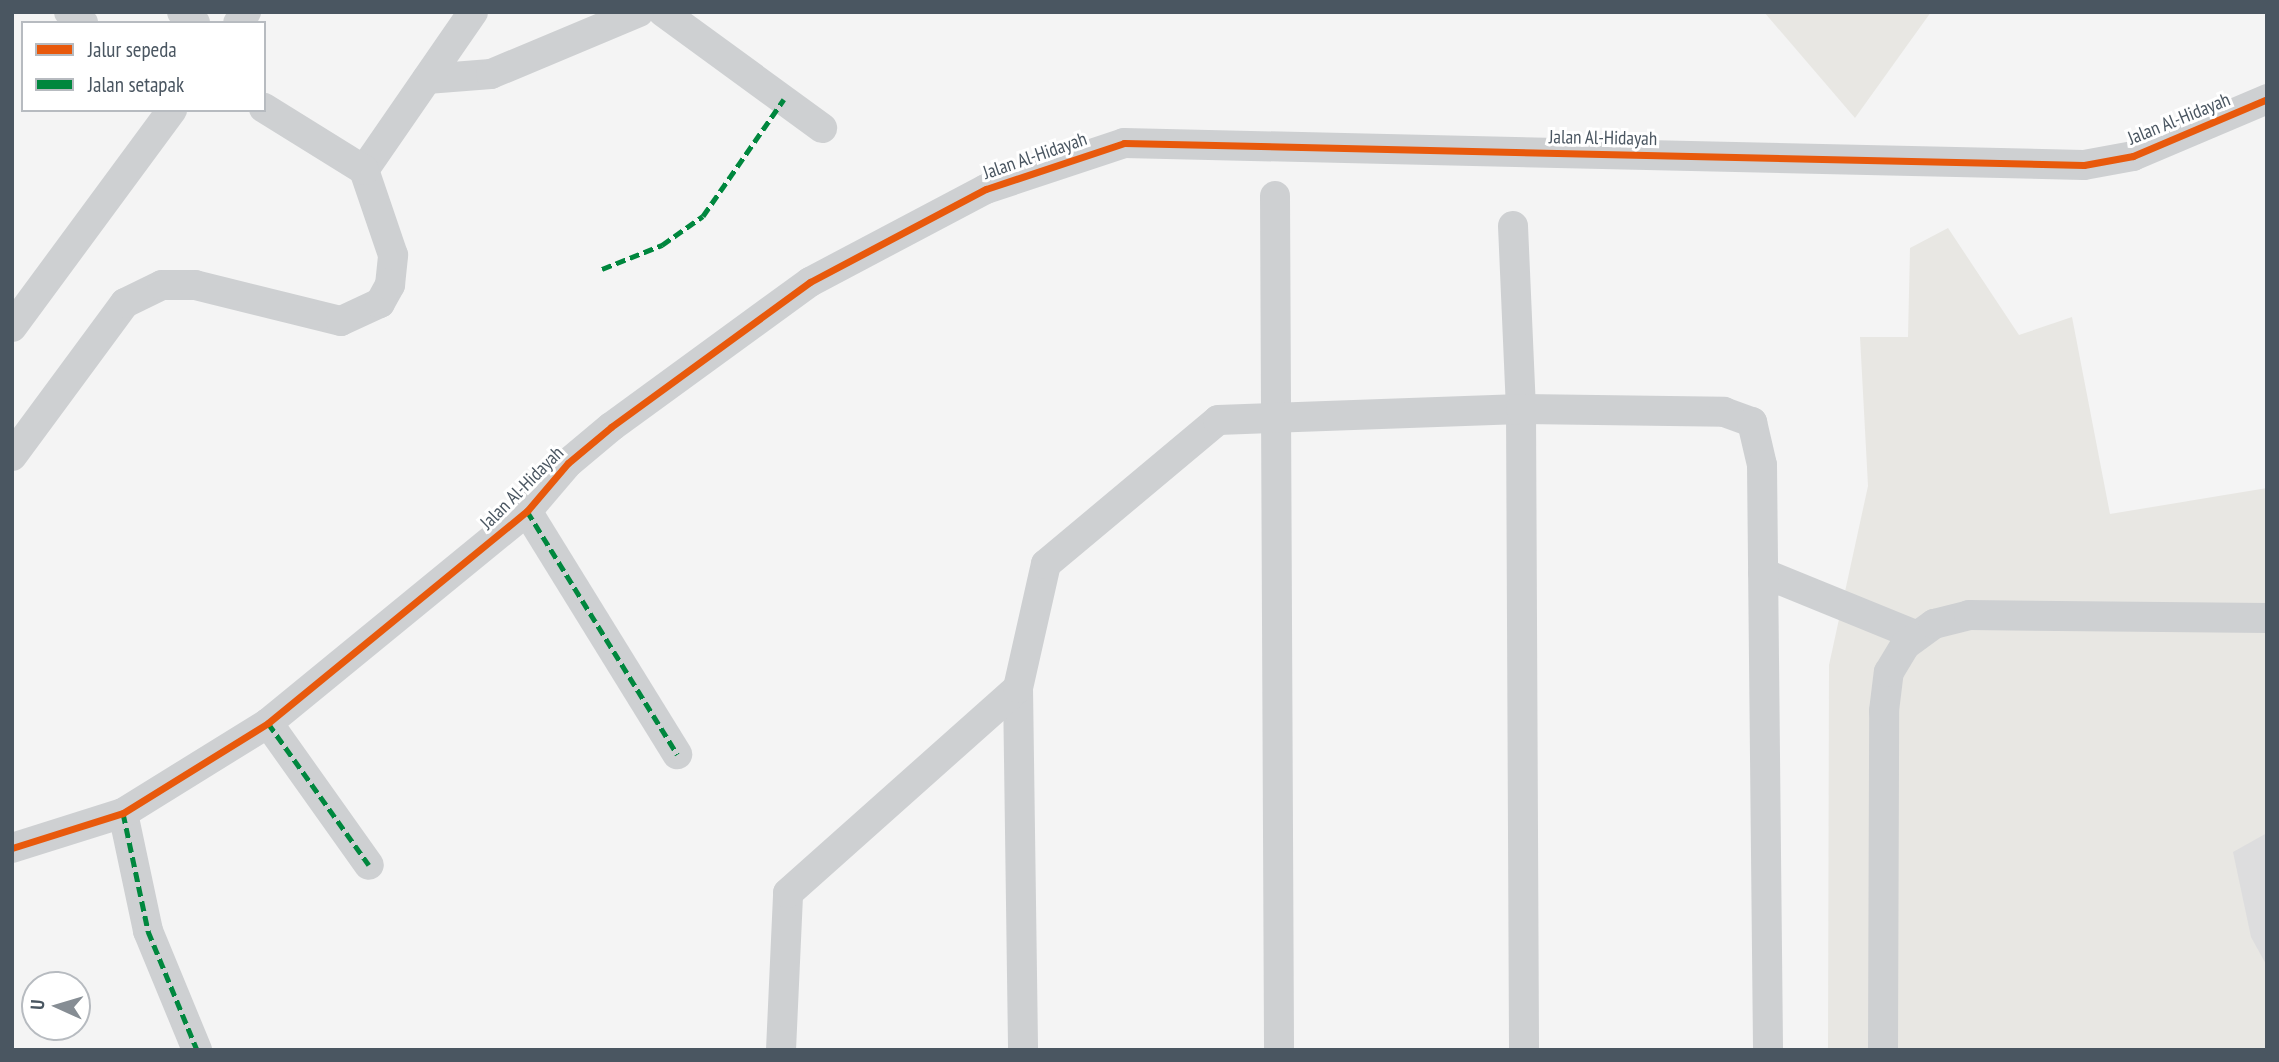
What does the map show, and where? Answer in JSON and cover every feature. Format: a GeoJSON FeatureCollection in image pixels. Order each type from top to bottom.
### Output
{"type":"FeatureCollection","features":[{"type":"Feature","properties":{"kind":"street"},"geometry":{"type":"LineString","coordinates":[[364,170],[473,12]]}},
{"type":"Feature","properties":{"kind":"street"},"geometry":{"type":"LineString","coordinates":[[427,79],[491,74],[639,12]]}},
{"type":"Feature","properties":{"kind":"street"},"geometry":{"type":"LineString","coordinates":[[663,12],[822,128]]}},
{"type":"Feature","properties":{"kind":"street","name":"Jalan Al-Hidayah"},"geometry":{"type":"LineString","coordinates":[[12,848],[124,813],[268,723],[527,511],[568,463],[611,428],[810,282],[986,189],[1124,143],[2084,165],[2133,156],[2267,99]]}},
{"type":"Feature","properties":{"kind":"street"},"geometry":{"type":"LineString","coordinates":[[12,456],[125,303],[162,285],[195,285],[341,321],[380,303],[390,285],[393,255],[364,170],[266,109]]}},
{"type":"Feature","properties":{"kind":"street"},"geometry":{"type":"LineString","coordinates":[[12,327],[171,112]]}},
{"type":"Feature","properties":{"kind":"street"},"geometry":{"type":"LineString","coordinates":[[1275,196],[1279,1050]]}},
{"type":"Feature","properties":{"kind":"street"},"geometry":{"type":"LineString","coordinates":[[1513,226],[1521,409],[1524,1050]]}},
{"type":"Feature","properties":{"kind":"street"},"geometry":{"type":"LineString","coordinates":[[1023,1050],[1018,688],[1046,564],[1218,420],[1521,409],[1724,412],[1752,422],[1762,465],[1768,1050]]}},
{"type":"Feature","properties":{"kind":"street"},"geometry":{"type":"LineString","coordinates":[[527,511],[677,754]]}},
{"type":"Feature","properties":{"kind":"street"},"geometry":{"type":"LineString","coordinates":[[1763,573],[1917,636]]}},
{"type":"Feature","properties":{"kind":"street"},"geometry":{"type":"LineString","coordinates":[[1883,1050],[1884,711],[1889,672],[1917,636],[1969,615],[2267,618]]}},
{"type":"Feature","properties":{"kind":"street"},"geometry":{"type":"LineString","coordinates":[[781,1050],[788,893],[1018,688]]}},
{"type":"Feature","properties":{"kind":"street"},"geometry":{"type":"LineString","coordinates":[[268,723],[369,865]]}},
{"type":"Feature","properties":{"kind":"street"},"geometry":{"type":"LineString","coordinates":[[124,813],[148,931],[197,1050]]}},
{"type":"Feature","properties":{"kind":"shaded area"},"geometry":{"type":"Polygon","coordinates":[[[1764,12],[1931,12],[1855,118],[1764,12]]]}},
{"type":"Feature","properties":{"kind":"shaded area"},"geometry":{"type":"Polygon","coordinates":[[[1948,228],[2019,335],[2072,317],[2110,514],[2267,488],[2267,1050],[1828,1050],[1829,665],[1868,486],[1860,337],[1908,337],[1910,248],[1948,228]]]}},
{"type":"Feature","properties":{"kind":"building"},"geometry":{"type":"Polygon","coordinates":[[[2267,833],[2267,966],[2251,937],[2233,852],[2267,833]]]}},
{"type":"Feature","properties":{"kind":"marked path"},"geometry":{"type":"LineString","coordinates":[[602,269],[662,245],[703,216],[784,99]]}},
{"type":"Feature","properties":{"kind":"marked path"},"geometry":{"type":"LineString","coordinates":[[527,511],[677,754]]}},
{"type":"Feature","properties":{"kind":"marked path"},"geometry":{"type":"LineString","coordinates":[[268,723],[369,865]]}},
{"type":"Feature","properties":{"kind":"marked path"},"geometry":{"type":"LineString","coordinates":[[123,813],[148,931],[197,1050]]}},
{"type":"Feature","properties":{"kind":"cycle path"},"geometry":{"type":"LineString","coordinates":[[12,848],[123,813],[268,723],[527,511],[568,463],[611,427],[810,282],[986,189],[1124,143],[2084,165],[2133,156],[2267,99]]}}]}
